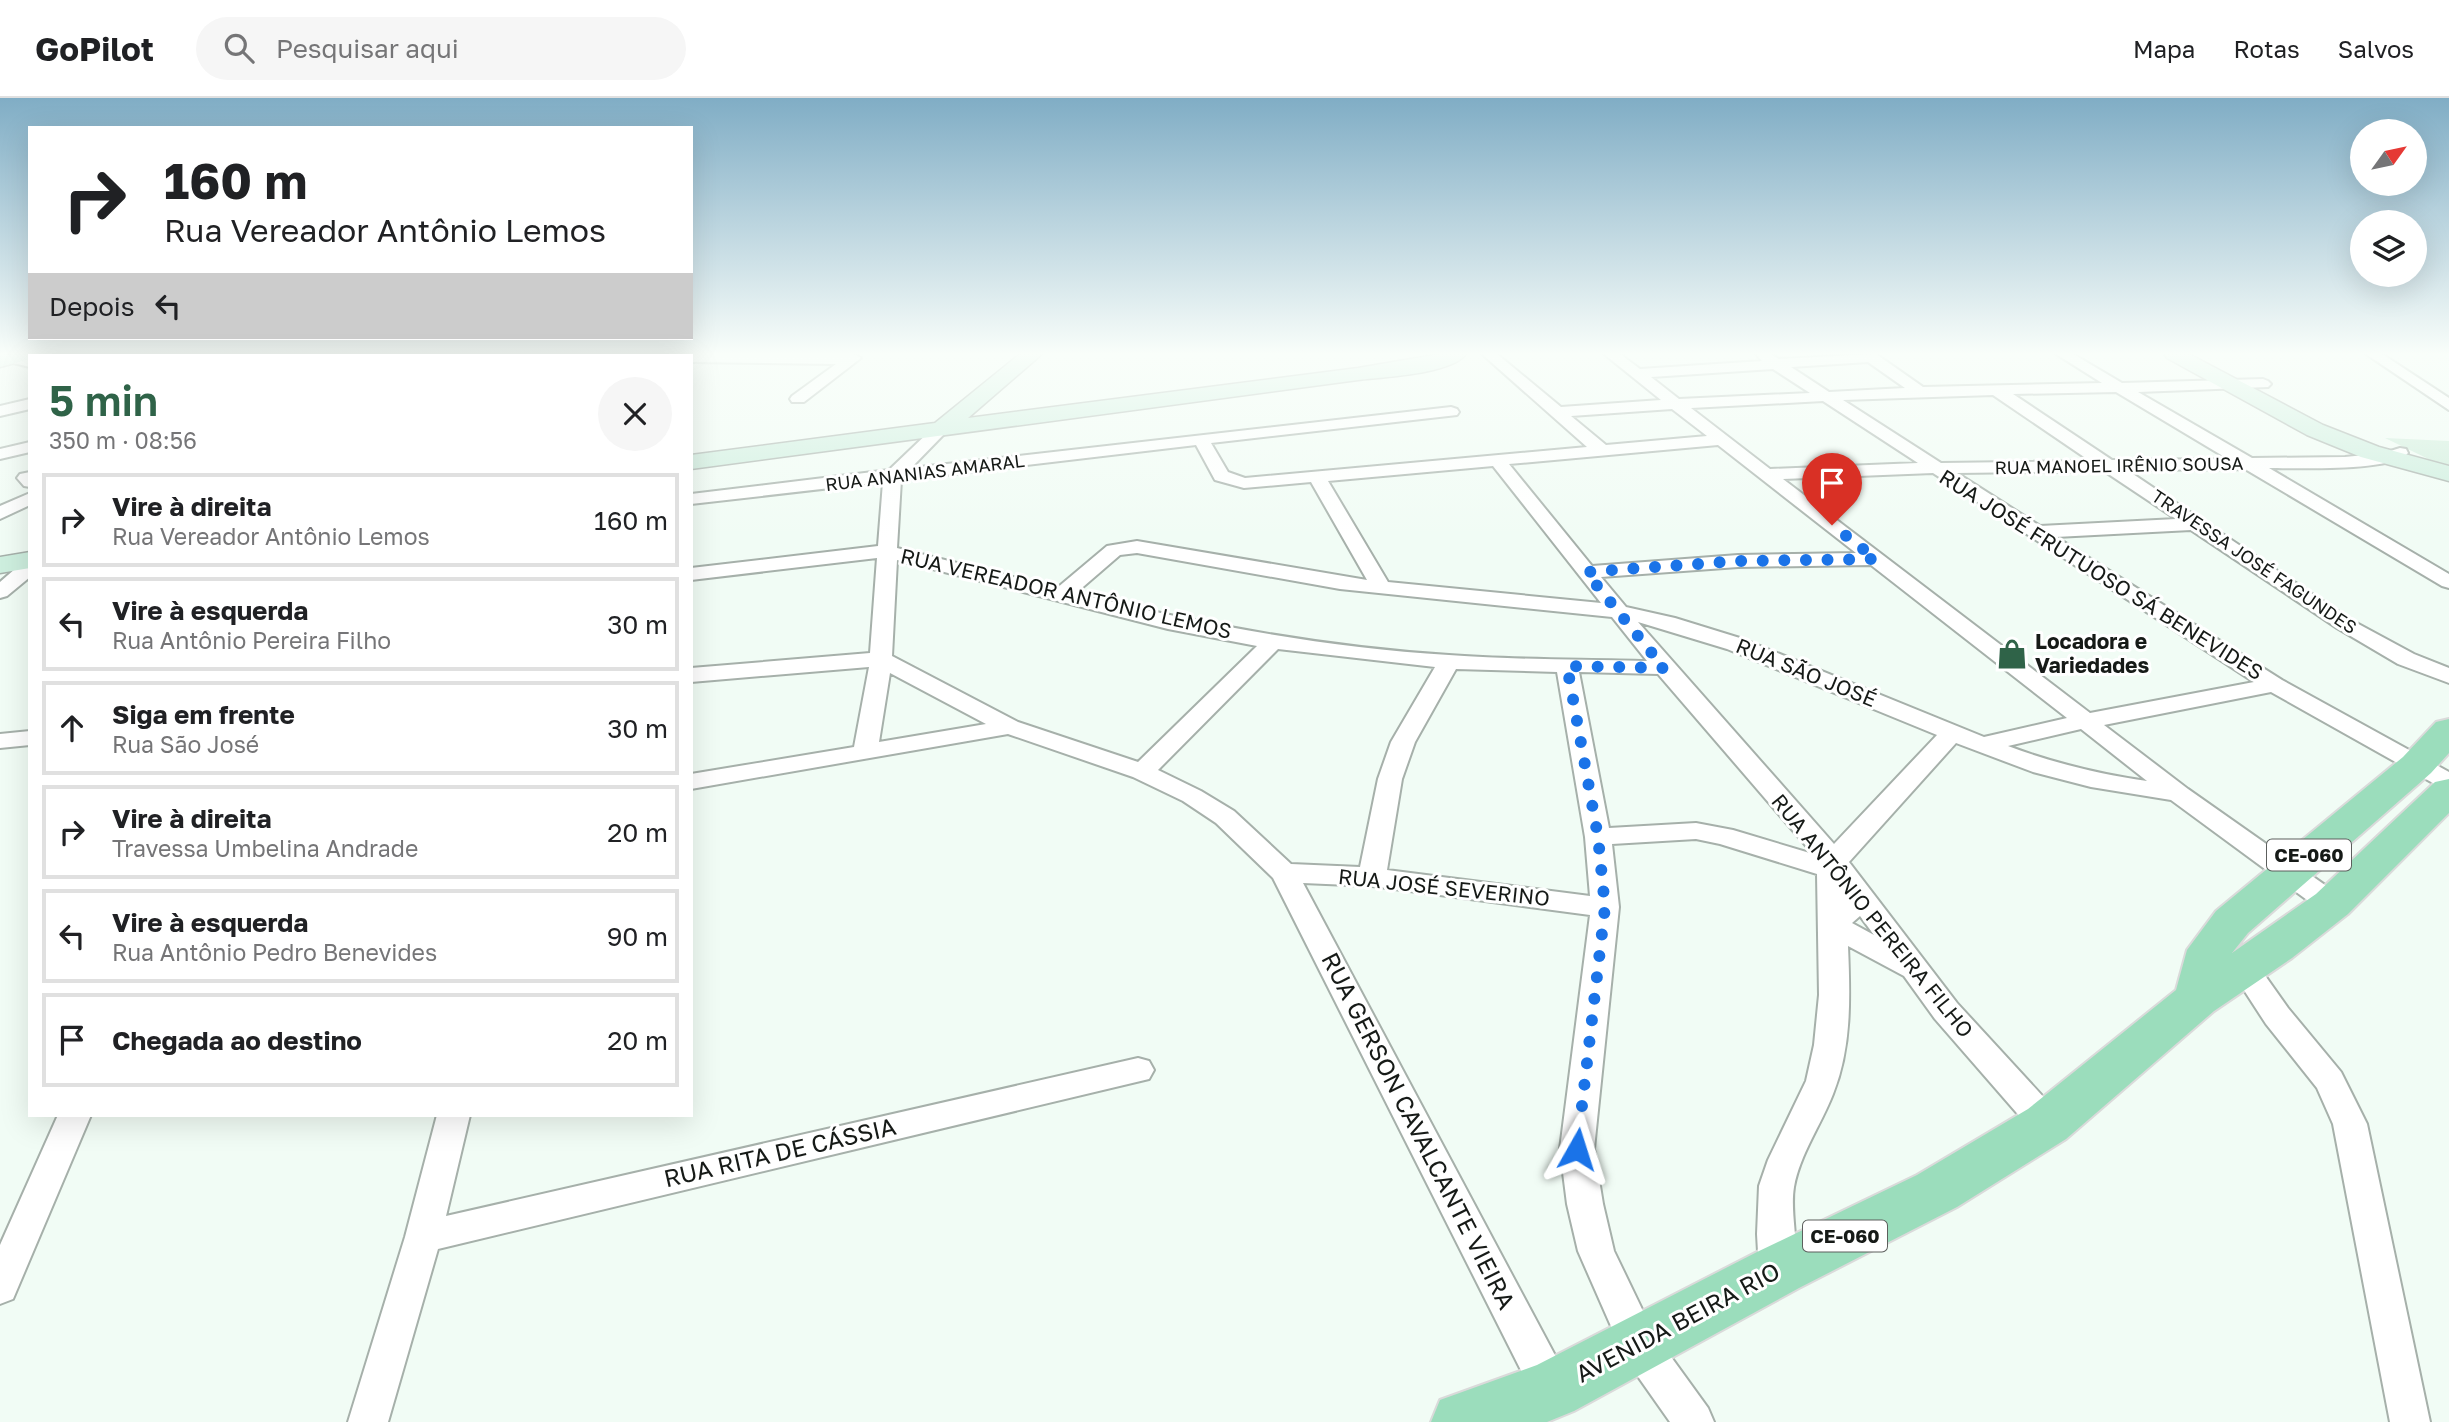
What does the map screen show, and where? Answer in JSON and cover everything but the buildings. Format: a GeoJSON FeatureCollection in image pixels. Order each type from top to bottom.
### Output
{"type":"FeatureCollection","features":[{"type":"Feature","properties":{"kind":"main road"},"geometry":{"type":"LineString","coordinates":[[939,431],[957,416]]}},
{"type":"Feature","properties":{"kind":"main road"},"geometry":{"type":"LineString","coordinates":[[693,462],[1051,416]]}},
{"type":"Feature","properties":{"kind":"main road"},"geometry":{"type":"LineString","coordinates":[[2288,416],[2315,430],[2449,474]]}},
{"type":"Feature","properties":{"kind":"main road"},"geometry":{"type":"LineString","coordinates":[[2315,416],[2394,455],[2449,467]]}},
{"type":"Feature","properties":{"kind":"main road"},"geometry":{"type":"LineString","coordinates":[[0,554],[28,549]]}},
{"type":"Feature","properties":{"kind":"main road"},"geometry":{"type":"LineString","coordinates":[[0,565],[28,560]]}},
{"type":"Feature","properties":{"kind":"main road","name":"AVENIDA BEIRA RIO"},"geometry":{"type":"LineString","coordinates":[[1463,1422],[1552,1390],[1778,1270],[1937,1191],[2047,1124],[2197,999],[2276,947],[2332,904],[2438,779],[2449,730]]}},
{"type":"Feature","properties":{"kind":"main road","name":"AVENIDA BEIRA RIO"},"geometry":{"type":"LineString","coordinates":[[2197,999],[2210,950],[2232,922],[2286,873],[2438,779]]}},
{"type":"Feature","properties":{"kind":"street","name":"RUA ANANIAS AMARAL"},"geometry":{"type":"LineString","coordinates":[[693,499],[1416,416]]}},
{"type":"Feature","properties":{"kind":"street"},"geometry":{"type":"LineString","coordinates":[[1563,416],[1601,450]]}},
{"type":"Feature","properties":{"kind":"street"},"geometry":{"type":"LineString","coordinates":[[1689,416],[2179,793],[2332,904]]}},
{"type":"Feature","properties":{"kind":"street","name":"RUA JOSÉ FRUTUOSO SÁ BENEVIDES"},"geometry":{"type":"LineString","coordinates":[[1856,416],[2274,685],[2438,779]]}},
{"type":"Feature","properties":{"kind":"street","name":"TRAVESSA JOSÉ FAGUNDES"},"geometry":{"type":"LineString","coordinates":[[2035,416],[2362,635],[2406,659],[2449,676]]}},
{"type":"Feature","properties":{"kind":"street"},"geometry":{"type":"LineString","coordinates":[[2168,416],[2449,582]]}},
{"type":"Feature","properties":{"kind":"street"},"geometry":{"type":"LineString","coordinates":[[866,750],[881,659],[892,478],[939,431]]}},
{"type":"Feature","properties":{"kind":"street"},"geometry":{"type":"LineString","coordinates":[[1201,439],[1221,476],[1235,482],[1720,440]]}},
{"type":"Feature","properties":{"kind":"street"},"geometry":{"type":"LineString","coordinates":[[0,454],[28,447]]}},
{"type":"Feature","properties":{"kind":"street","name":"RUA MANOEL IRÊNIO SOUSA"},"geometry":{"type":"LineString","coordinates":[[1766,474],[1934,468],[2346,462],[2394,455]]}},
{"type":"Feature","properties":{"kind":"street"},"geometry":{"type":"LineString","coordinates":[[1497,460],[1616,611]]}},
{"type":"Feature","properties":{"kind":"street"},"geometry":{"type":"LineString","coordinates":[[1316,476],[1382,588]]}},
{"type":"Feature","properties":{"kind":"street"},"geometry":{"type":"LineString","coordinates":[[0,513],[28,499]]}},
{"type":"Feature","properties":{"kind":"street"},"geometry":{"type":"LineString","coordinates":[[2033,531],[2196,524]]}},
{"type":"Feature","properties":{"kind":"street","name":"RUA SÃO JOSÉ"},"geometry":{"type":"LineString","coordinates":[[1060,596],[1114,550],[1137,547],[1382,588],[1616,611],[1707,633],[1952,733],[2067,774],[2179,793]]}},
{"type":"Feature","properties":{"kind":"street"},"geometry":{"type":"LineString","coordinates":[[693,573],[886,551]]}},
{"type":"Feature","properties":{"kind":"street","name":"RUA VEREADOR ANTÔNIO LEMOS"},"geometry":{"type":"LineString","coordinates":[[886,551],[1168,623],[1273,642],[1449,662],[1664,668]]}},
{"type":"Feature","properties":{"kind":"street"},"geometry":{"type":"LineString","coordinates":[[1586,572],[1738,561],[1876,559]]}},
{"type":"Feature","properties":{"kind":"street"},"geometry":{"type":"LineString","coordinates":[[0,592],[28,568]]}},
{"type":"Feature","properties":{"kind":"street","name":"RUA ANTÔNIO PEREIRA FILHO"},"geometry":{"type":"LineString","coordinates":[[1616,611],[1863,900],[1915,971],[1973,1041],[2047,1124]]}},
{"type":"Feature","properties":{"kind":"street"},"geometry":{"type":"LineString","coordinates":[[1142,772],[1273,642]]}},
{"type":"Feature","properties":{"kind":"street"},"geometry":{"type":"LineString","coordinates":[[693,675],[881,659]]}},
{"type":"Feature","properties":{"kind":"street","name":"RUA GERSON CAVALCANTE VIEIRA"},"geometry":{"type":"LineString","coordinates":[[881,659],[1010,727],[1142,772],[1192,796],[1225,817],[1284,873],[1552,1390]]}},
{"type":"Feature","properties":{"kind":"street"},"geometry":{"type":"LineString","coordinates":[[1372,877],[1390,779],[1403,742],[1449,662]]}},
{"type":"Feature","properties":{"kind":"street"},"geometry":{"type":"LineString","coordinates":[[1567,666],[1598,837],[1605,907],[1577,1149],[1585,1204],[1596,1251],[1639,1345],[1694,1422]]}},
{"type":"Feature","properties":{"kind":"street"},"geometry":{"type":"LineString","coordinates":[[1984,744],[2085,721],[2274,685]]}},
{"type":"Feature","properties":{"kind":"street"},"geometry":{"type":"LineString","coordinates":[[693,782],[1010,727]]}},
{"type":"Feature","properties":{"kind":"street"},"geometry":{"type":"LineString","coordinates":[[1778,1270],[1773,1215],[1779,1176],[1816,1099],[1826,1066],[1832,1026],[1833,865],[1952,733]]}},
{"type":"Feature","properties":{"kind":"street"},"geometry":{"type":"LineString","coordinates":[[0,741],[28,738]]}},
{"type":"Feature","properties":{"kind":"street"},"geometry":{"type":"LineString","coordinates":[[1598,837],[1696,831],[1833,865]]}},
{"type":"Feature","properties":{"kind":"street","name":"RUA JOSÉ SEVERINO"},"geometry":{"type":"LineString","coordinates":[[1284,873],[1372,877],[1605,907]]}},
{"type":"Feature","properties":{"kind":"street"},"geometry":{"type":"LineString","coordinates":[[1831,924],[1863,900]]}},
{"type":"Feature","properties":{"kind":"street"},"geometry":{"type":"LineString","coordinates":[[1831,924],[1915,971]]}},
{"type":"Feature","properties":{"kind":"street"},"geometry":{"type":"LineString","coordinates":[[2244,967],[2277,1016],[2330,1081],[2350,1124],[2410,1422]]}},
{"type":"Feature","properties":{"kind":"street","name":"RUA RITA DE CÁSSIA"},"geometry":{"type":"LineString","coordinates":[[423,1237],[1138,1070]]}},
{"type":"Feature","properties":{"kind":"street"},"geometry":{"type":"LineString","coordinates":[[0,1287],[73,1117]]}},
{"type":"Feature","properties":{"kind":"street"},"geometry":{"type":"LineString","coordinates":[[368,1422],[423,1237],[453,1117]]}},
{"type":"Feature","properties":{"kind":"green space"},"geometry":{"type":"Polygon","coordinates":[[[2385,438],[2449,441],[2449,471],[2445,467],[2385,438]]]}},
{"type":"Feature","properties":{"kind":"place","name":"Locadora e Variedades"},"geometry":{"type":"Point","coordinates":[2012,654]}},
{"type":"Feature","properties":{"kind":"route"},"geometry":{"type":"LineString","coordinates":[[1577,1149],[1605,907],[1598,837],[1567,666],[1664,668],[1586,572],[1738,561],[1876,559],[1832,525]]}}]}
